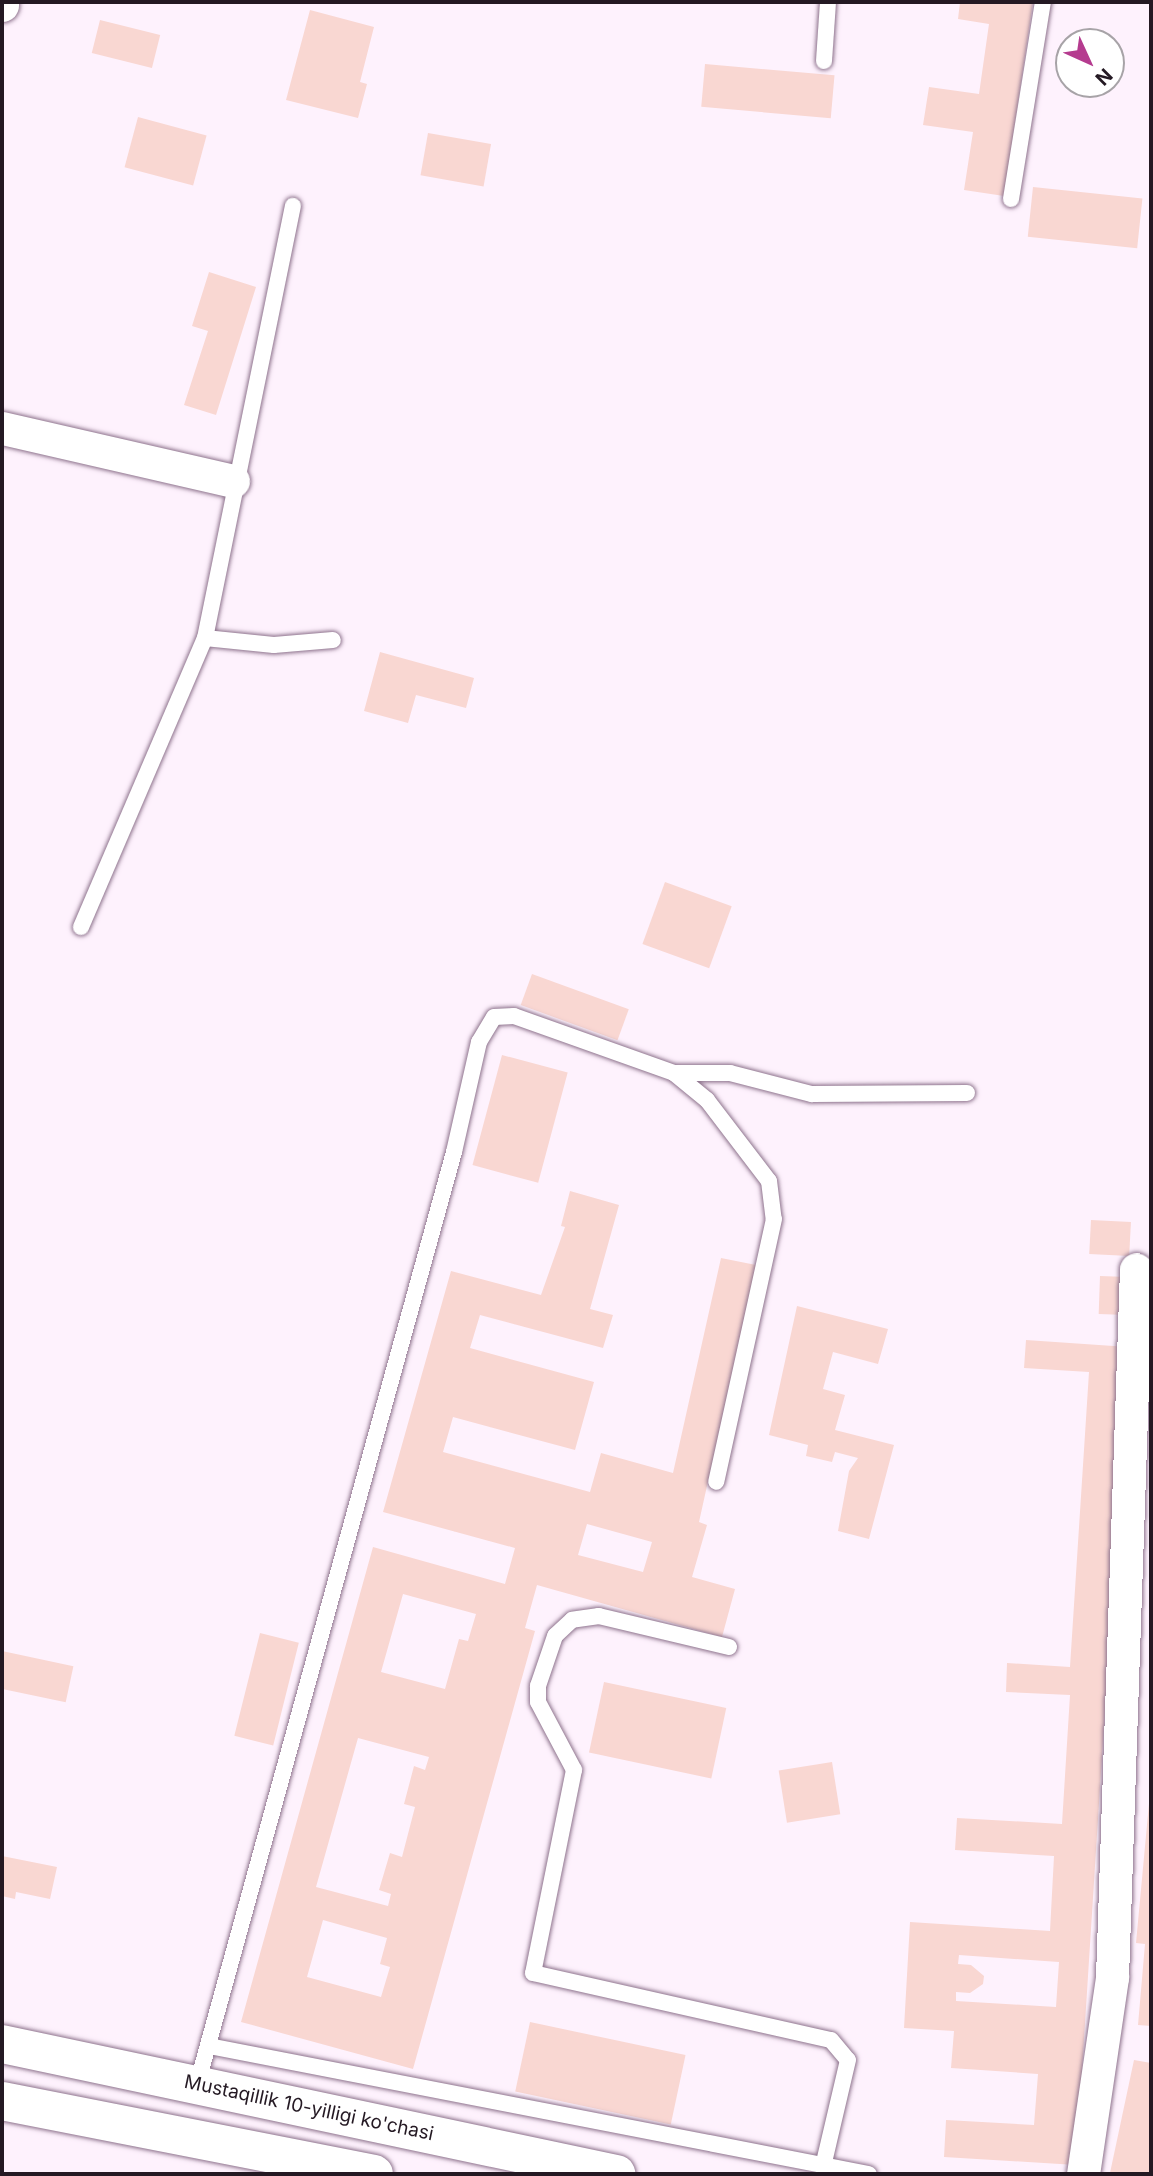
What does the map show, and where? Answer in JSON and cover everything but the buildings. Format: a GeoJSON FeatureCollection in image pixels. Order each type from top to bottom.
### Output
{"type":"FeatureCollection","features":[{"type":"Feature","properties":{"kind":"main road","name":"Mustaqillik 10-yilligi ko'chasi"},"geometry":{"type":"LineString","coordinates":[[2,2043],[616,2174]]}},
{"type":"Feature","properties":{"kind":"main road"},"geometry":{"type":"LineString","coordinates":[[2,2101],[374,2174]]}},
{"type":"Feature","properties":{"kind":"street"},"geometry":{"type":"LineString","coordinates":[[2,428],[233,481]]}},
{"type":"Feature","properties":{"kind":"street"},"geometry":{"type":"LineString","coordinates":[[1083,2174],[1112,1977],[1136,1269]]}},
{"type":"Feature","properties":{"kind":"lane"},"geometry":{"type":"LineString","coordinates":[[824,61],[828,2]]}},
{"type":"Feature","properties":{"kind":"lane"},"geometry":{"type":"LineString","coordinates":[[1011,199],[1044,2]]}},
{"type":"Feature","properties":{"kind":"lane"},"geometry":{"type":"LineString","coordinates":[[81,927],[205,638],[233,481],[293,205]]}},
{"type":"Feature","properties":{"kind":"lane"},"geometry":{"type":"LineString","coordinates":[[205,638],[274,645],[333,640]]}},
{"type":"Feature","properties":{"kind":"lane"},"geometry":{"type":"LineString","coordinates":[[197,2085],[454,1152],[479,1042],[494,1017],[514,1016],[674,1073],[730,1073],[812,1094],[967,1093]]}},
{"type":"Feature","properties":{"kind":"lane"},"geometry":{"type":"LineString","coordinates":[[674,1073],[707,1100],[751,1152],[769,1181],[774,1219],[716,1482]]}},
{"type":"Feature","properties":{"kind":"lane"},"geometry":{"type":"LineString","coordinates":[[729,1647],[598,1616],[572,1620],[555,1636],[538,1686],[538,1702],[574,1770],[533,1973],[831,2040],[848,2060],[823,2168]]}},
{"type":"Feature","properties":{"kind":"lane"},"geometry":{"type":"LineString","coordinates":[[209,2046],[823,2168],[869,2174]]}}]}
